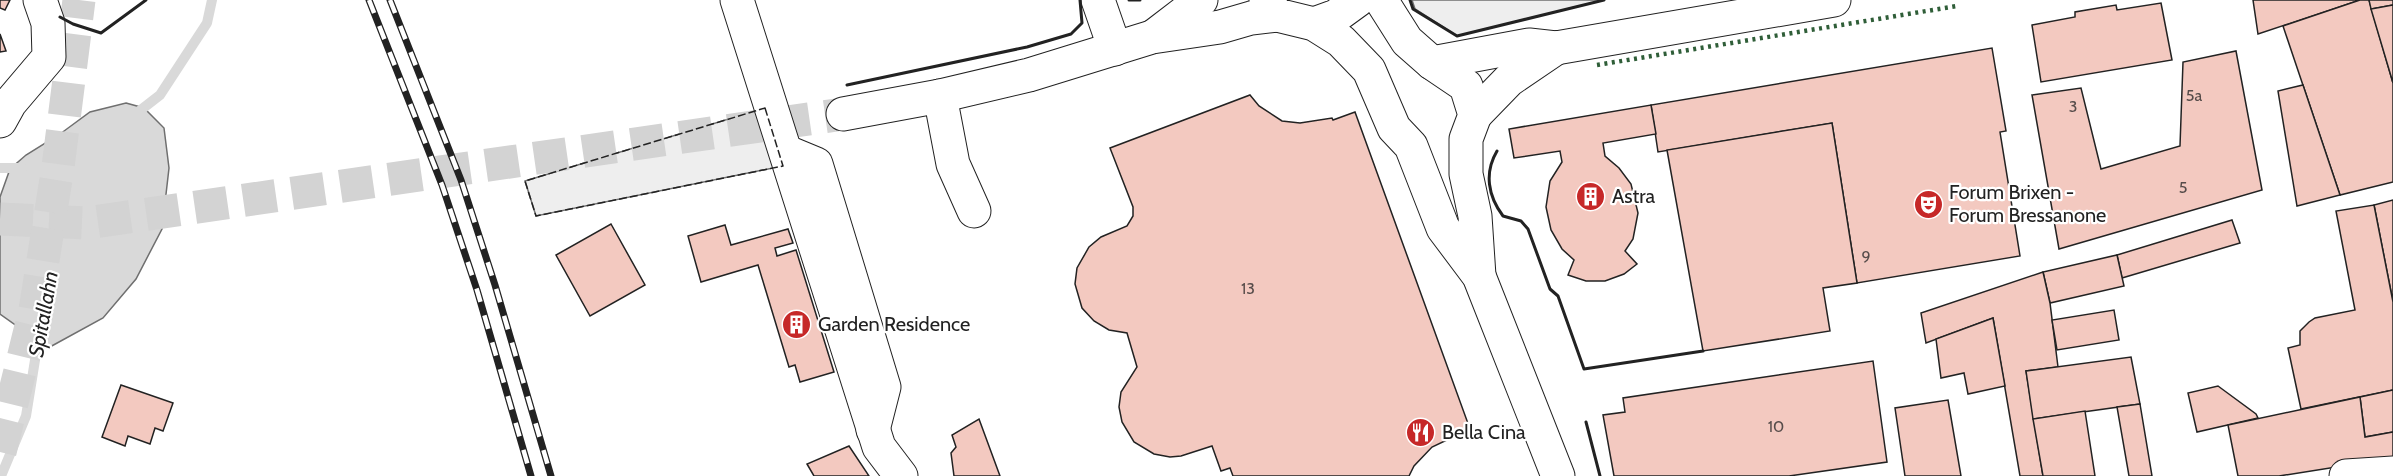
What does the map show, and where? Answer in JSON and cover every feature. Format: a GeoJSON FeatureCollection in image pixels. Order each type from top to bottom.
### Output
{"type":"FeatureCollection","features":[{"type":"Feature","properties":{"kind":"street"},"geometry":{"type":"LineString","coordinates":[[0,121],[10,104],[49,57],[48,23],[40,0]]}},
{"type":"Feature","properties":{"kind":"street"},"geometry":{"type":"LineString","coordinates":[[737,0],[787,152],[873,430],[879,447],[901,476]]}},
{"type":"Feature","properties":{"kind":"street"},"geometry":{"type":"LineString","coordinates":[[1098,0],[1115,49]]}},
{"type":"Feature","properties":{"kind":"street"},"geometry":{"type":"LineString","coordinates":[[1152,37],[1201,0]]}},
{"type":"Feature","properties":{"kind":"street"},"geometry":{"type":"LineString","coordinates":[[1314,24],[1335,16],[1358,0]]}},
{"type":"Feature","properties":{"kind":"street"},"geometry":{"type":"LineString","coordinates":[[1381,0],[1407,41],[1432,63],[1466,86],[1471,127],[1466,174],[1475,216],[1479,276]]}},
{"type":"Feature","properties":{"kind":"street"},"geometry":{"type":"LineString","coordinates":[[1432,63],[1529,45],[1556,48],[1834,0]]}},
{"type":"Feature","properties":{"kind":"street"},"geometry":{"type":"LineString","coordinates":[[843,114],[940,96],[1029,75],[1152,37],[1220,27],[1251,18],[1271,7],[1314,24],[1341,41],[1369,70],[1394,128],[1411,146],[1443,228],[1479,276],[1558,476]]}},
{"type":"Feature","properties":{"kind":"street"},"geometry":{"type":"LineString","coordinates":[[1411,146],[1439,150],[1471,127],[1509,80],[1556,48]]}},
{"type":"Feature","properties":{"kind":"street"},"geometry":{"type":"LineString","coordinates":[[940,96],[953,164],[974,211]]}},
{"type":"Feature","properties":{"kind":"street"},"geometry":{"type":"LineString","coordinates":[[787,152],[816,164],[884,387],[873,430]]}},
{"type":"Feature","properties":{"kind":"street"},"geometry":{"type":"LineString","coordinates":[[2346,476],[2393,473]]}},
{"type":"Feature","properties":{"kind":"shaded area"},"geometry":{"type":"Polygon","coordinates":[[[1412,0],[1604,0],[1457,36],[1415,9],[1412,0]]]}},
{"type":"Feature","properties":{"kind":"shaded area"},"geometry":{"type":"Polygon","coordinates":[[[765,108],[783,166],[536,216],[525,181],[765,108]]]}},
{"type":"Feature","properties":{"kind":"water"},"geometry":{"type":"Polygon","coordinates":[[[126,103],[144,108],[164,128],[169,168],[162,229],[136,279],[103,318],[48,348],[0,314],[0,197],[10,169],[26,155],[90,112],[126,103]]]}},
{"type":"Feature","properties":{"kind":"building"},"geometry":{"type":"Polygon","coordinates":[[[0,0],[10,0],[5,10],[0,8],[0,0]]]}},
{"type":"Feature","properties":{"kind":"building"},"geometry":{"type":"Polygon","coordinates":[[[2253,0],[2360,0],[2258,34],[2253,0]]]}},
{"type":"Feature","properties":{"kind":"building"},"geometry":{"type":"Polygon","coordinates":[[[2360,0],[2369,0],[2393,83],[2393,182],[2340,195],[2283,26],[2360,0]]]}},
{"type":"Feature","properties":{"kind":"building"},"geometry":{"type":"Polygon","coordinates":[[[2369,0],[2393,0],[2393,5],[2371,9],[2369,0]]]}},
{"type":"Feature","properties":{"kind":"building"},"geometry":{"type":"Polygon","coordinates":[[[2161,3],[2172,60],[2041,82],[2032,25],[2075,17],[2075,12],[2116,5],[2117,10],[2161,3]]]}},
{"type":"Feature","properties":{"kind":"building"},"geometry":{"type":"Polygon","coordinates":[[[2393,5],[2393,83],[2371,9],[2393,5]]]}},
{"type":"Feature","properties":{"kind":"building"},"geometry":{"type":"Polygon","coordinates":[[[0,34],[6,51],[0,52],[0,34]]]}},
{"type":"Feature","properties":{"kind":"building","name":"Forum Brixen - Forum Bressanone"},"geometry":{"type":"Polygon","coordinates":[[[1992,48],[2006,131],[2000,132],[2020,256],[1857,283],[1832,123],[1658,152],[1651,105],[1992,48]]]}},
{"type":"Feature","properties":{"kind":"building"},"geometry":{"type":"Polygon","coordinates":[[[2236,51],[2262,190],[2059,249],[2032,95],[2081,88],[2101,169],[2180,146],[2183,62],[2236,51]]]}},
{"type":"Feature","properties":{"kind":"building"},"geometry":{"type":"Polygon","coordinates":[[[2303,85],[2340,195],[2297,206],[2278,91],[2303,85]]]}},
{"type":"Feature","properties":{"kind":"building"},"geometry":{"type":"Polygon","coordinates":[[[1250,95],[1259,106],[1282,121],[1300,123],[1332,118],[1333,120],[1355,112],[1470,429],[1432,447],[1414,466],[1409,476],[1233,476],[1230,468],[1221,471],[1212,446],[1181,456],[1170,457],[1154,454],[1134,442],[1122,422],[1119,407],[1121,392],[1137,367],[1127,333],[1109,330],[1094,321],[1082,308],[1075,284],[1077,268],[1089,247],[1101,237],[1127,226],[1133,216],[1133,207],[1110,148],[1250,95]]]}},
{"type":"Feature","properties":{"kind":"building","name":"Astra"},"geometry":{"type":"Polygon","coordinates":[[[1651,105],[1656,134],[1603,143],[1605,156],[1619,168],[1631,184],[1638,213],[1633,239],[1625,251],[1637,264],[1624,274],[1605,281],[1586,281],[1568,275],[1574,260],[1562,249],[1551,230],[1546,207],[1550,181],[1562,162],[1560,151],[1514,158],[1509,129],[1651,105]]]}},
{"type":"Feature","properties":{"kind":"building"},"geometry":{"type":"Polygon","coordinates":[[[1832,123],[1857,283],[1823,288],[1830,331],[1703,351],[1667,150],[1832,123]]]}},
{"type":"Feature","properties":{"kind":"building"},"geometry":{"type":"Polygon","coordinates":[[[2393,200],[2393,302],[2374,205],[2393,200]]]}},
{"type":"Feature","properties":{"kind":"building"},"geometry":{"type":"Polygon","coordinates":[[[2374,205],[2393,302],[2393,390],[2301,409],[2288,348],[2300,345],[2300,331],[2315,318],[2355,310],[2336,211],[2374,205]]]}},
{"type":"Feature","properties":{"kind":"building"},"geometry":{"type":"Polygon","coordinates":[[[2232,220],[2240,243],[2122,278],[2117,255],[2232,220]]]}},
{"type":"Feature","properties":{"kind":"building"},"geometry":{"type":"Polygon","coordinates":[[[611,224],[645,285],[590,316],[556,255],[611,224]]]}},
{"type":"Feature","properties":{"kind":"building","name":"Garden Residence"},"geometry":{"type":"Polygon","coordinates":[[[725,225],[731,245],[788,229],[793,243],[775,248],[777,256],[796,250],[834,372],[800,382],[795,365],[789,367],[758,265],[701,282],[688,236],[725,225]]]}},
{"type":"Feature","properties":{"kind":"building"},"geometry":{"type":"Polygon","coordinates":[[[2117,255],[2124,286],[2050,303],[2043,272],[2117,255]]]}},
{"type":"Feature","properties":{"kind":"building"},"geometry":{"type":"Polygon","coordinates":[[[2043,272],[2050,303],[2058,367],[2026,371],[2043,476],[2020,476],[1993,318],[1926,343],[1921,313],[2043,272]]]}},
{"type":"Feature","properties":{"kind":"building"},"geometry":{"type":"Polygon","coordinates":[[[2114,310],[2119,340],[2057,350],[2052,320],[2114,310]]]}},
{"type":"Feature","properties":{"kind":"building"},"geometry":{"type":"Polygon","coordinates":[[[1993,318],[2005,386],[1968,394],[1964,373],[1941,378],[1936,339],[1993,318]]]}},
{"type":"Feature","properties":{"kind":"building"},"geometry":{"type":"Polygon","coordinates":[[[2131,357],[2140,404],[2033,419],[2026,371],[2131,357]]]}},
{"type":"Feature","properties":{"kind":"building"},"geometry":{"type":"Polygon","coordinates":[[[1873,361],[1887,462],[1789,476],[1614,476],[1603,415],[1625,412],[1623,398],[1873,361]]]}},
{"type":"Feature","properties":{"kind":"building"},"geometry":{"type":"Polygon","coordinates":[[[121,385],[173,403],[163,431],[155,428],[150,444],[128,436],[125,446],[102,437],[121,385]]]}},
{"type":"Feature","properties":{"kind":"building"},"geometry":{"type":"Polygon","coordinates":[[[2218,386],[2256,414],[2258,418],[2197,432],[2188,393],[2218,386]]]}},
{"type":"Feature","properties":{"kind":"building"},"geometry":{"type":"Polygon","coordinates":[[[2393,390],[2393,432],[2365,437],[2360,397],[2393,390]]]}},
{"type":"Feature","properties":{"kind":"building"},"geometry":{"type":"Polygon","coordinates":[[[2360,397],[2365,437],[2393,432],[2393,458],[2279,476],[2238,476],[2228,425],[2360,397]]]}},
{"type":"Feature","properties":{"kind":"building"},"geometry":{"type":"Polygon","coordinates":[[[1948,400],[1961,476],[1905,476],[1895,408],[1948,400]]]}},
{"type":"Feature","properties":{"kind":"building"},"geometry":{"type":"Polygon","coordinates":[[[2140,404],[2152,476],[2129,476],[2117,407],[2140,404]]]}},
{"type":"Feature","properties":{"kind":"building"},"geometry":{"type":"Polygon","coordinates":[[[2085,411],[2095,476],[2043,476],[2033,419],[2085,411]]]}},
{"type":"Feature","properties":{"kind":"building"},"geometry":{"type":"Polygon","coordinates":[[[979,419],[1000,476],[954,476],[951,453],[956,447],[952,435],[979,419]]]}},
{"type":"Feature","properties":{"kind":"building"},"geometry":{"type":"Polygon","coordinates":[[[849,446],[869,476],[814,476],[807,464],[849,446]]]}},
{"type":"Feature","properties":{"kind":"waterway"},"geometry":{"type":"LineString","coordinates":[[133,116],[160,95],[207,23],[212,0]]}},
{"type":"Feature","properties":{"kind":"waterway"},"geometry":{"type":"LineString","coordinates":[[0,168],[22,168]]}},
{"type":"Feature","properties":{"kind":"waterway","name":"Spitallahn"},"geometry":{"type":"LineString","coordinates":[[1,476],[26,416],[40,329]]}},
{"type":"Feature","properties":{"kind":"tunnel"},"geometry":{"type":"LineString","coordinates":[[0,452],[35,310],[58,167],[79,0]]}},
{"type":"Feature","properties":{"kind":"tunnel"},"geometry":{"type":"LineString","coordinates":[[0,219],[86,223],[843,114]]}},
{"type":"Feature","properties":{"kind":"railway"},"geometry":{"type":"LineString","coordinates":[[369,0],[442,185],[477,290],[531,476]]}},
{"type":"Feature","properties":{"kind":"railway"},"geometry":{"type":"LineString","coordinates":[[390,0],[461,180],[495,285],[551,476]]}},
{"type":"Feature","properties":{"kind":"hedge"},"geometry":{"type":"LineString","coordinates":[[1597,65],[1957,6]]}},
{"type":"Feature","properties":{"kind":"fence"},"geometry":{"type":"LineString","coordinates":[[765,108],[783,166],[536,216],[525,181],[765,108]]}},
{"type":"Feature","properties":{"kind":"wall"},"geometry":{"type":"LineString","coordinates":[[60,17],[101,33],[146,0]]}},
{"type":"Feature","properties":{"kind":"wall"},"geometry":{"type":"LineString","coordinates":[[847,85],[1027,47],[1071,34],[1082,23],[1080,0]]}},
{"type":"Feature","properties":{"kind":"wall"},"geometry":{"type":"LineString","coordinates":[[1129,0],[1140,0]]}},
{"type":"Feature","properties":{"kind":"wall"},"geometry":{"type":"LineString","coordinates":[[1410,0],[1413,9],[1457,36],[1604,0]]}},
{"type":"Feature","properties":{"kind":"wall"},"geometry":{"type":"LineString","coordinates":[[1497,151],[1489,176],[1494,200],[1503,216],[1521,221],[1528,229],[1550,289],[1558,296],[1584,369],[1703,351]]}},
{"type":"Feature","properties":{"kind":"wall"},"geometry":{"type":"LineString","coordinates":[[1586,422],[1600,476]]}},
{"type":"Feature","properties":{"kind":"place","name":"Astra"},"geometry":{"type":"Point","coordinates":[1591,196]}},
{"type":"Feature","properties":{"kind":"place","name":"Forum Brixen - Forum Bressanone"},"geometry":{"type":"Point","coordinates":[1928,204]}},
{"type":"Feature","properties":{"kind":"place","name":"Garden Residence"},"geometry":{"type":"Point","coordinates":[797,324]}},
{"type":"Feature","properties":{"kind":"place","name":"Bella Cina"},"geometry":{"type":"Point","coordinates":[1421,432]}}]}
